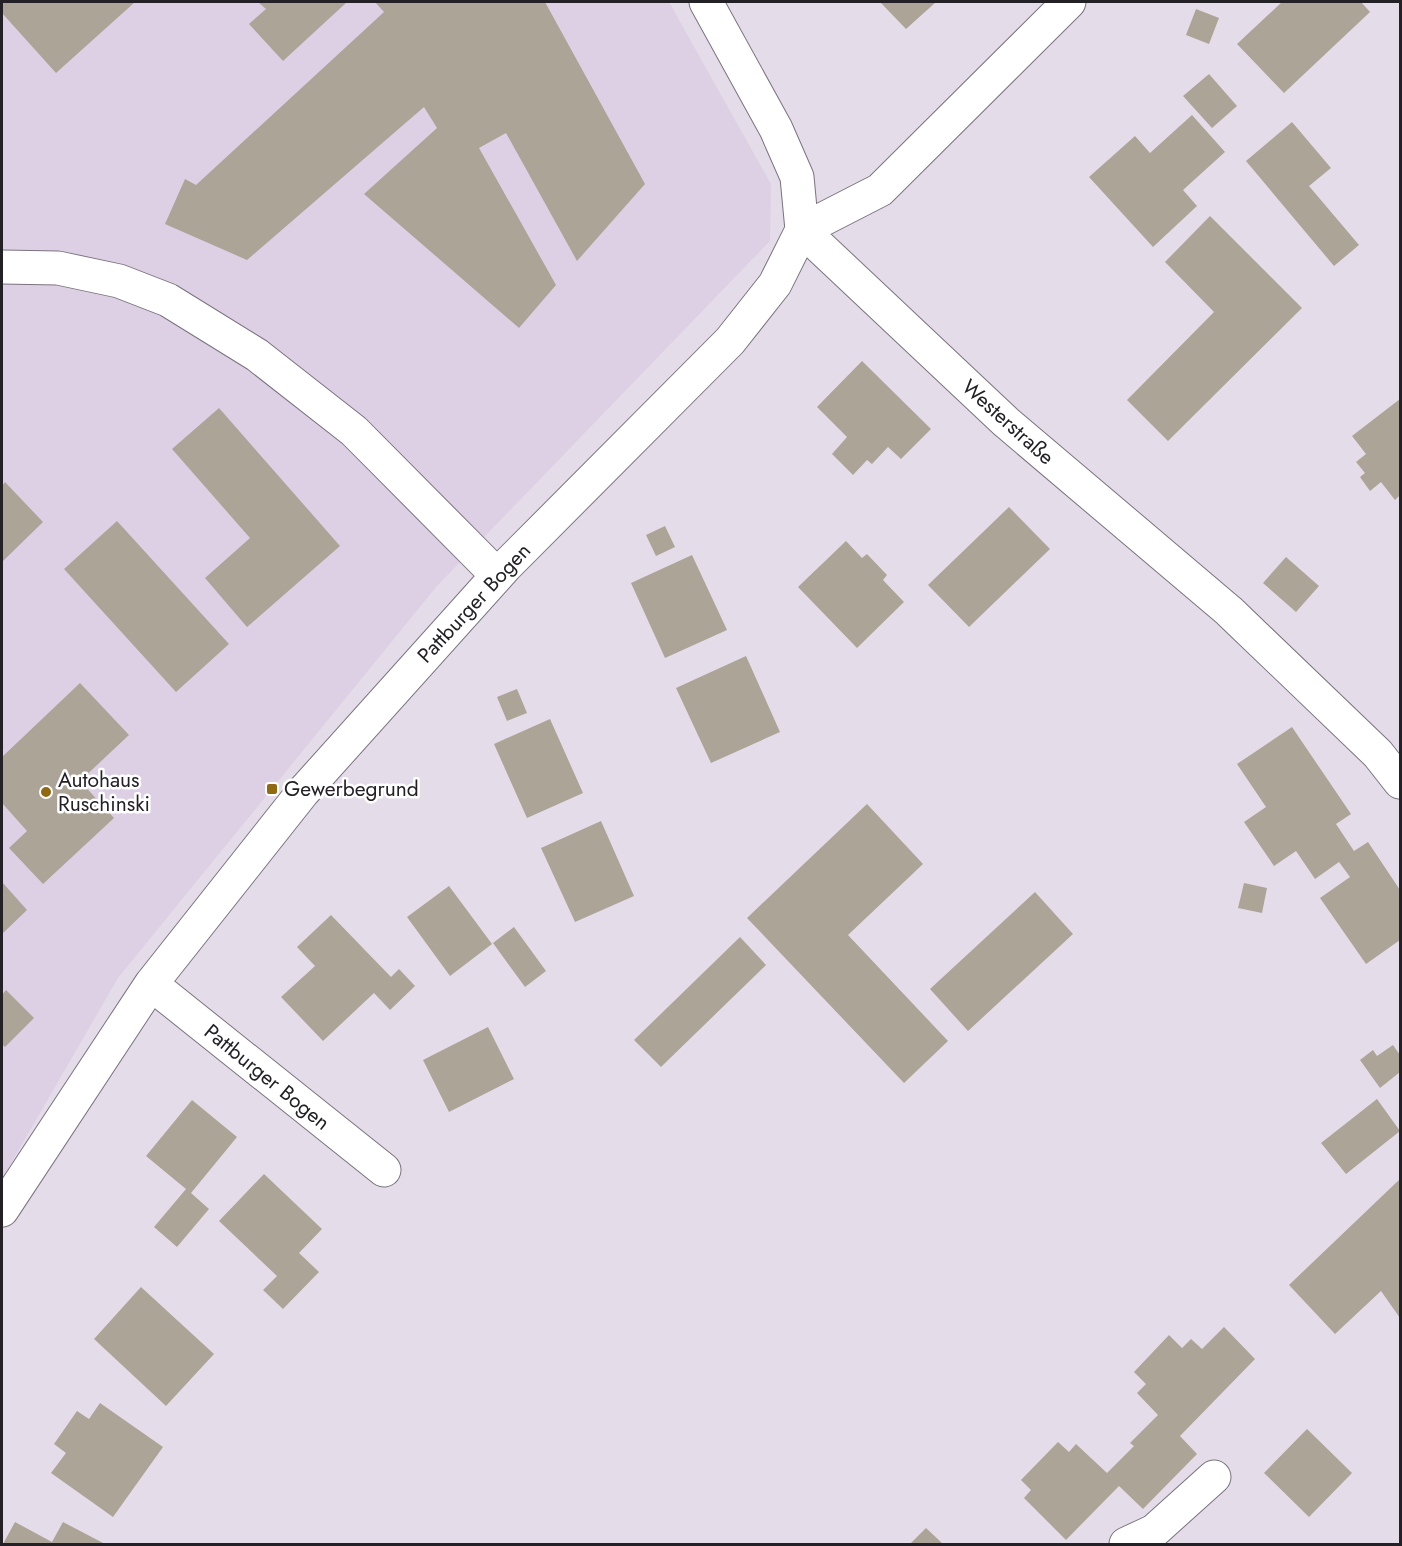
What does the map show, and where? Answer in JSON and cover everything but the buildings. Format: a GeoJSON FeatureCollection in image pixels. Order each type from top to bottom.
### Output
{"type":"FeatureCollection","features":[{"type":"Feature","properties":{"kind":"street"},"geometry":{"type":"LineString","coordinates":[[706,2],[776,129],[796,177],[802,230],[880,190],[1069,2]]}},
{"type":"Feature","properties":{"kind":"street","name":"Pattburger Bogen"},"geometry":{"type":"LineString","coordinates":[[2,1210],[151,984],[303,792],[498,575],[730,340],[776,284],[802,230]]}},
{"type":"Feature","properties":{"kind":"street","name":"Westerstraße"},"geometry":{"type":"LineString","coordinates":[[802,230],[1006,422],[1230,612],[1378,754],[1401,782]]}},
{"type":"Feature","properties":{"kind":"street"},"geometry":{"type":"LineString","coordinates":[[2,267],[58,268],[119,281],[168,300],[257,355],[354,431],[498,575]]}},
{"type":"Feature","properties":{"kind":"street","name":"Pattburger Bogen"},"geometry":{"type":"LineString","coordinates":[[151,984],[384,1170]]}},
{"type":"Feature","properties":{"kind":"street"},"geometry":{"type":"LineString","coordinates":[[1126,1545],[1154,1531],[1214,1477]]}},
{"type":"Feature","properties":{"kind":"shaded area"},"geometry":{"type":"Polygon","coordinates":[[[2,2],[669,2],[771,184],[770,241],[437,586],[118,978],[2,1179],[2,2]]]}},
{"type":"Feature","properties":{"kind":"place","name":"Gewerbegrund"},"geometry":{"type":"Point","coordinates":[272,789]}},
{"type":"Feature","properties":{"kind":"place","name":"Autohaus Ruschinski"},"geometry":{"type":"Point","coordinates":[46,792]}}]}
